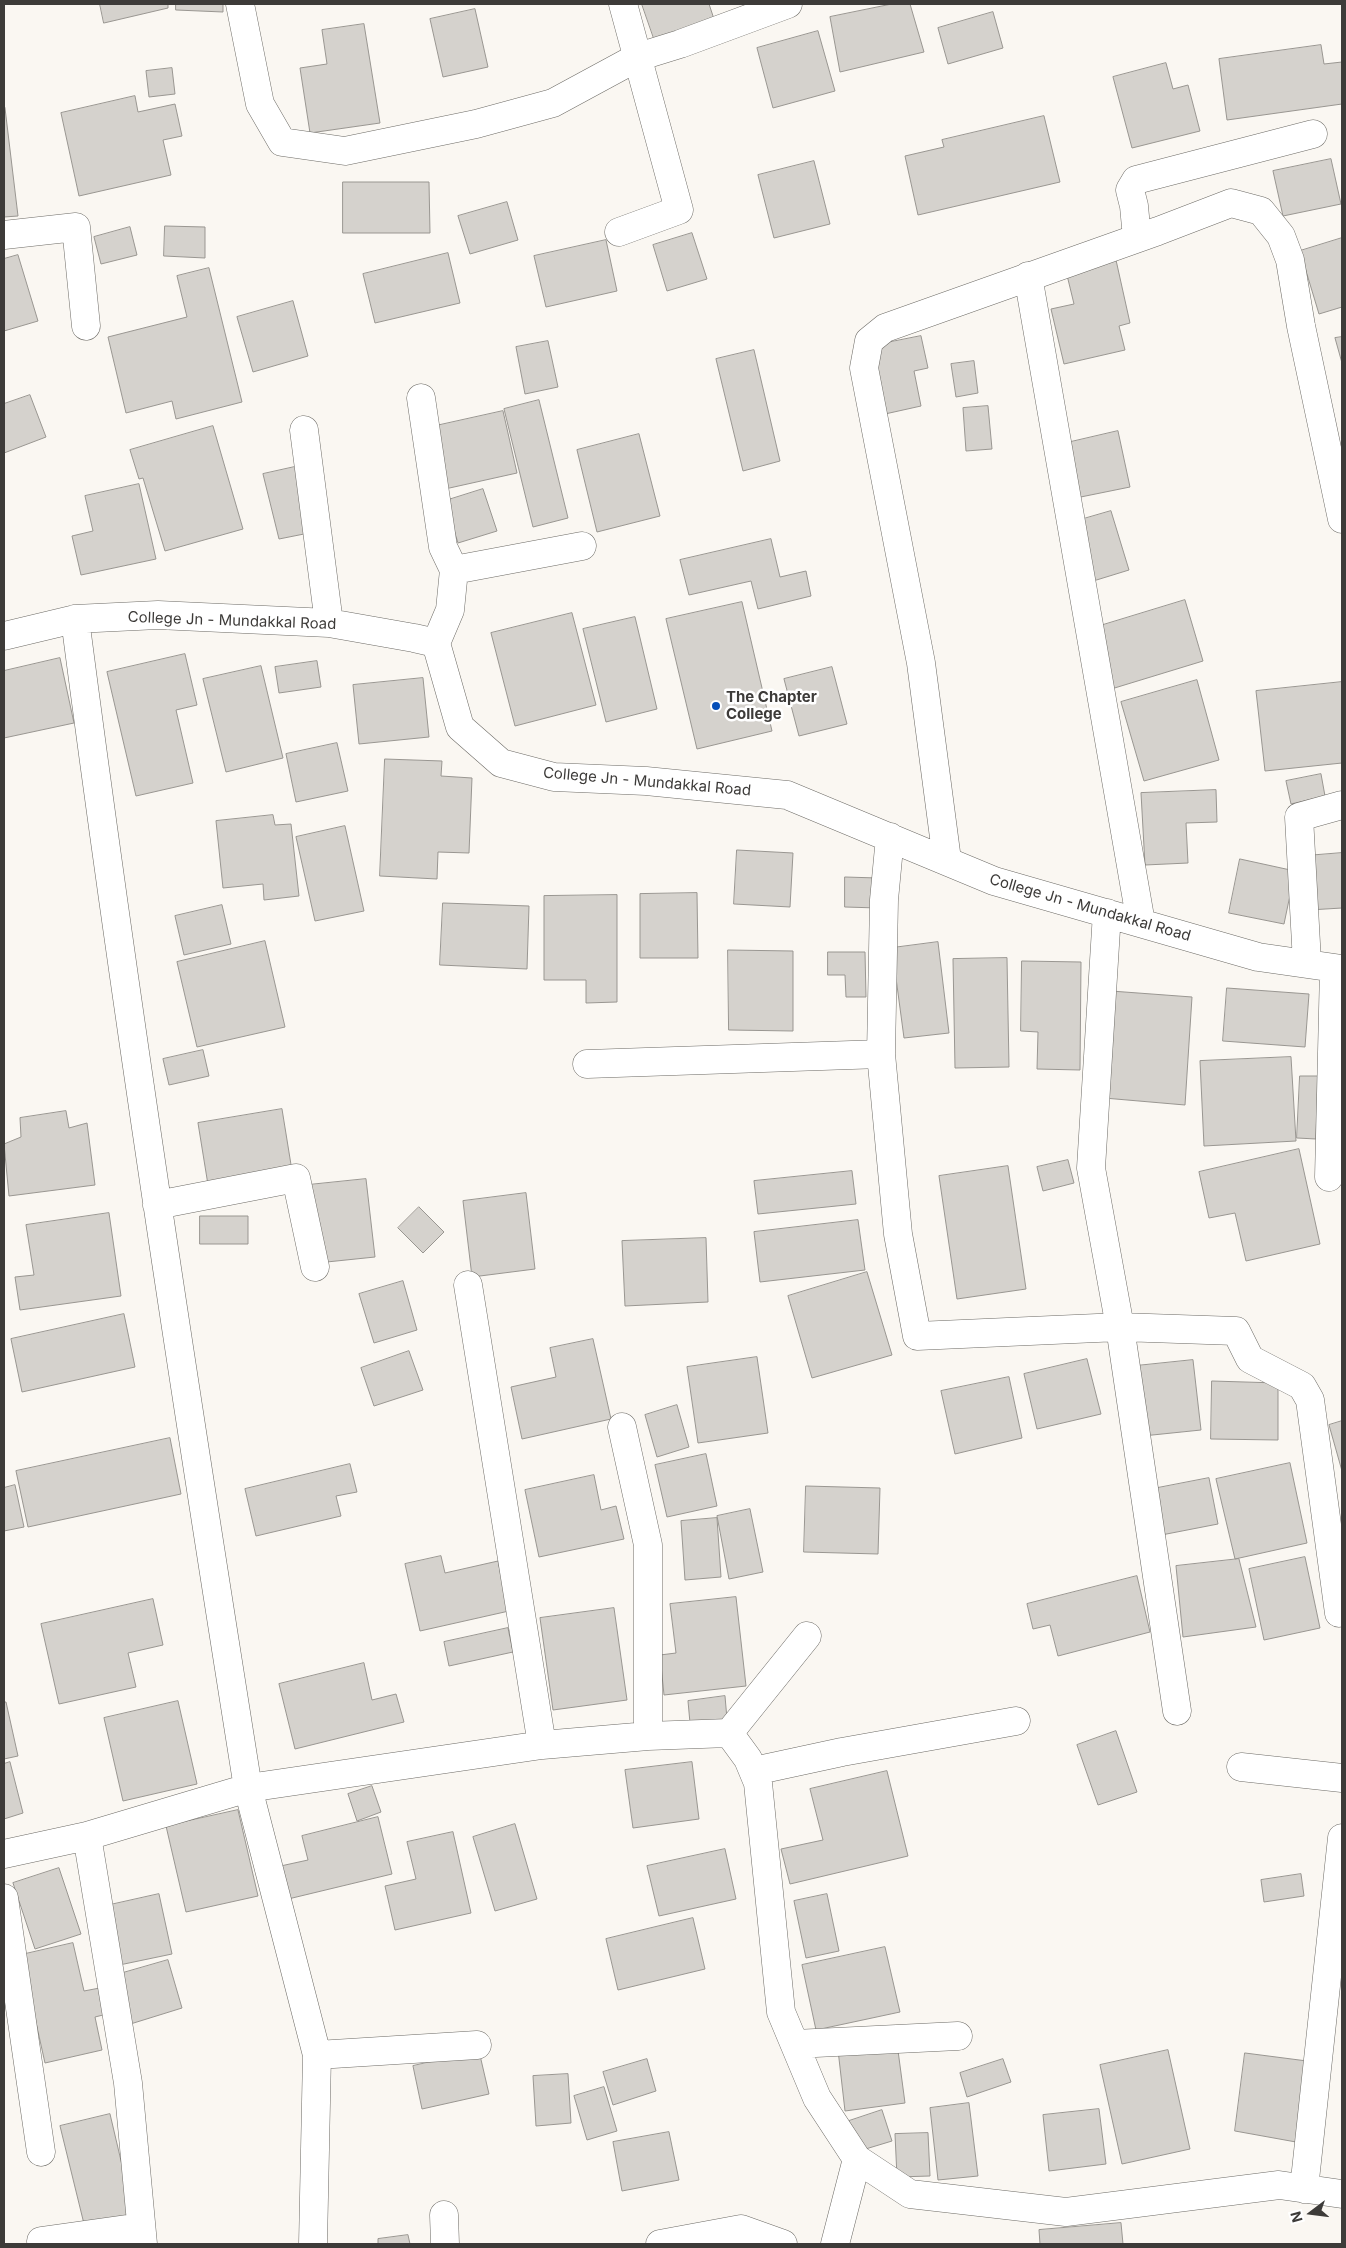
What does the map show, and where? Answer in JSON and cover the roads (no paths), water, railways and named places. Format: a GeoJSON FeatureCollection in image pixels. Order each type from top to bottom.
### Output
{"type":"FeatureCollection","features":[{"type":"Feature","properties":{"kind":"street"},"geometry":{"type":"LineString","coordinates":[[240,4],[260,104],[282,142],[345,151],[476,124],[553,103],[638,57],[680,44],[788,4]]}},
{"type":"Feature","properties":{"kind":"street"},"geometry":{"type":"LineString","coordinates":[[619,232],[679,210],[624,4]]}},
{"type":"Feature","properties":{"kind":"street"},"geometry":{"type":"LineString","coordinates":[[1137,238],[1134,206],[1130,190],[1136,180],[1313,134]]}},
{"type":"Feature","properties":{"kind":"street"},"geometry":{"type":"LineString","coordinates":[[947,860],[921,663],[864,368],[869,341],[885,328],[1231,203],[1261,211],[1281,236],[1290,260],[1300,326],[1342,519]]}},
{"type":"Feature","properties":{"kind":"street"},"geometry":{"type":"LineString","coordinates":[[4,235],[76,227],[86,326]]}},
{"type":"Feature","properties":{"kind":"street"},"geometry":{"type":"LineString","coordinates":[[1028,276],[1141,923]]}},
{"type":"Feature","properties":{"kind":"street"},"geometry":{"type":"LineString","coordinates":[[421,398],[443,547],[454,570],[450,610],[436,643]]}},
{"type":"Feature","properties":{"kind":"street"},"geometry":{"type":"LineString","coordinates":[[304,430],[329,623]]}},
{"type":"Feature","properties":{"kind":"street"},"geometry":{"type":"LineString","coordinates":[[454,570],[582,546]]}},
{"type":"Feature","properties":{"kind":"street","name":"College Jn - Mundakkal Road"},"geometry":{"type":"LineString","coordinates":[[4,636],[75,619],[158,615],[329,623],[436,643],[460,727],[500,763],[554,777],[646,781],[786,795],[994,881],[1258,957],[1307,962],[1338,969]]}},
{"type":"Feature","properties":{"kind":"street"},"geometry":{"type":"LineString","coordinates":[[75,619],[113,907],[157,1205],[248,1788],[317,2055],[313,2244]]}},
{"type":"Feature","properties":{"kind":"street"},"geometry":{"type":"LineString","coordinates":[[1307,962],[1300,817],[1342,805]]}},
{"type":"Feature","properties":{"kind":"street"},"geometry":{"type":"LineString","coordinates":[[890,837],[884,900],[881,1054],[898,1234],[917,1336],[1120,1326],[1236,1331],[1250,1359],[1302,1386],[1310,1400],[1339,1613]]}},
{"type":"Feature","properties":{"kind":"street"},"geometry":{"type":"LineString","coordinates":[[1107,914],[1091,1168],[1120,1326],[1177,1711]]}},
{"type":"Feature","properties":{"kind":"street"},"geometry":{"type":"LineString","coordinates":[[1329,1177],[1338,969]]}},
{"type":"Feature","properties":{"kind":"street"},"geometry":{"type":"LineString","coordinates":[[588,1064],[881,1054]]}},
{"type":"Feature","properties":{"kind":"street"},"geometry":{"type":"LineString","coordinates":[[157,1205],[296,1178],[314,1267]]}},
{"type":"Feature","properties":{"kind":"street"},"geometry":{"type":"LineString","coordinates":[[468,1284],[542,1745]]}},
{"type":"Feature","properties":{"kind":"street"},"geometry":{"type":"LineString","coordinates":[[622,1427],[648,1545],[648,1736]]}},
{"type":"Feature","properties":{"kind":"street"},"geometry":{"type":"LineString","coordinates":[[4,1854],[87,1836],[248,1788],[542,1745],[648,1736],[729,1733],[807,1636]]}},
{"type":"Feature","properties":{"kind":"street"},"geometry":{"type":"LineString","coordinates":[[754,1770],[1016,1720]]}},
{"type":"Feature","properties":{"kind":"street"},"geometry":{"type":"LineString","coordinates":[[729,1733],[748,1759],[758,1783],[781,2012],[817,2098],[858,2158],[910,2194],[1066,2212],[1280,2186],[1342,2194]]}},
{"type":"Feature","properties":{"kind":"street"},"geometry":{"type":"LineString","coordinates":[[1241,1767],[1342,1778]]}},
{"type":"Feature","properties":{"kind":"street"},"geometry":{"type":"LineString","coordinates":[[41,2241],[142,2236],[128,2083],[87,1836]]}},
{"type":"Feature","properties":{"kind":"street"},"geometry":{"type":"LineString","coordinates":[[1304,2188],[1342,1838]]}},
{"type":"Feature","properties":{"kind":"street"},"geometry":{"type":"LineString","coordinates":[[4,1898],[41,2152]]}},
{"type":"Feature","properties":{"kind":"street"},"geometry":{"type":"LineString","coordinates":[[795,2044],[958,2036]]}},
{"type":"Feature","properties":{"kind":"street"},"geometry":{"type":"LineString","coordinates":[[317,2055],[477,2045]]}},
{"type":"Feature","properties":{"kind":"street"},"geometry":{"type":"LineString","coordinates":[[835,2244],[858,2158]]}},
{"type":"Feature","properties":{"kind":"street"},"geometry":{"type":"LineString","coordinates":[[444,2215],[445,2244]]}},
{"type":"Feature","properties":{"kind":"street"},"geometry":{"type":"LineString","coordinates":[[660,2244],[741,2228],[783,2244]]}},
{"type":"Feature","properties":{"kind":"place","name":"The Chapter College"},"geometry":{"type":"Point","coordinates":[716,706]}}]}
